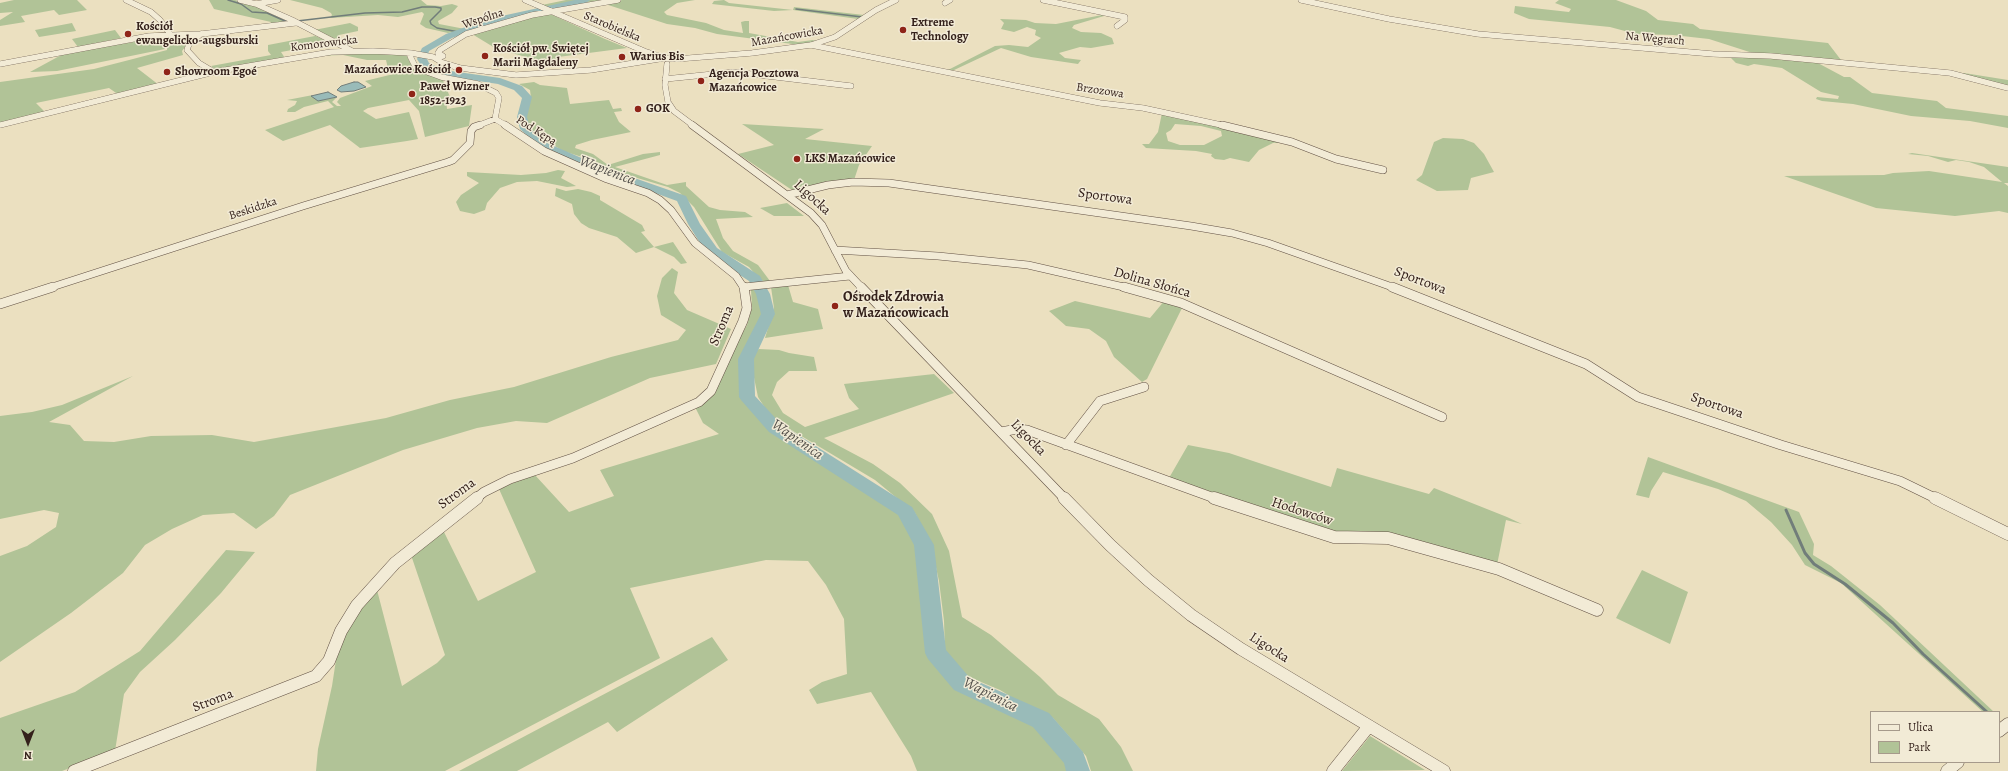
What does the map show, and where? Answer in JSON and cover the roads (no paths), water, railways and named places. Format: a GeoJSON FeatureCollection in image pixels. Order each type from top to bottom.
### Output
{"type":"FeatureCollection","features":[{"type":"Feature","properties":{"kind":"street"},"geometry":{"type":"LineString","coordinates":[[126,0],[151,12],[160,20],[164,28],[170,34]]}},
{"type":"Feature","properties":{"kind":"street"},"geometry":{"type":"LineString","coordinates":[[240,0],[256,4],[352,51]]}},
{"type":"Feature","properties":{"kind":"street"},"geometry":{"type":"LineString","coordinates":[[256,4],[278,0]]}},
{"type":"Feature","properties":{"kind":"street","name":"Starobielska"},"geometry":{"type":"LineString","coordinates":[[525,0],[667,61]]}},
{"type":"Feature","properties":{"kind":"street","name":"Wspólna"},"geometry":{"type":"LineString","coordinates":[[437,58],[443,56],[438,53],[440,50],[466,34],[549,10],[618,0]]}},
{"type":"Feature","properties":{"kind":"street","name":"Mazańcowicka"},"geometry":{"type":"LineString","coordinates":[[655,62],[752,53],[810,45],[835,37],[883,6],[896,0]]}},
{"type":"Feature","properties":{"kind":"street"},"geometry":{"type":"LineString","coordinates":[[1042,0],[1126,17],[1125,20],[1117,26]]}},
{"type":"Feature","properties":{"kind":"street","name":"Na Węgrach"},"geometry":{"type":"LineString","coordinates":[[1301,0],[1468,33],[1684,52],[1771,56],[1950,74],[2008,88]]}},
{"type":"Feature","properties":{"kind":"street"},"geometry":{"type":"LineString","coordinates":[[0,64],[125,40],[170,34],[201,34],[293,21]]}},
{"type":"Feature","properties":{"kind":"street"},"geometry":{"type":"LineString","coordinates":[[201,34],[189,44],[187,50],[199,63],[214,72]]}},
{"type":"Feature","properties":{"kind":"street","name":"Brzozowa"},"geometry":{"type":"LineString","coordinates":[[810,45],[1092,101],[1143,108],[1207,121],[1292,142],[1336,159],[1383,170]]}},
{"type":"Feature","properties":{"kind":"street","name":"Komorowicka"},"geometry":{"type":"LineString","coordinates":[[0,125],[214,72],[331,52],[352,51],[413,54],[437,58],[443,63],[460,68],[510,74],[562,73],[655,62]]}},
{"type":"Feature","properties":{"kind":"street"},"geometry":{"type":"LineString","coordinates":[[647,52],[655,56],[655,62],[665,71]]}},
{"type":"Feature","properties":{"kind":"street","name":"Pod Kępą"},"geometry":{"type":"LineString","coordinates":[[413,54],[416,68],[441,77],[478,84],[496,92],[499,98],[495,119],[544,151],[607,179],[648,193],[660,200],[671,210],[695,243],[726,268],[744,287]]}},
{"type":"Feature","properties":{"kind":"street","name":"Ligocka"},"geometry":{"type":"LineString","coordinates":[[667,61],[665,79],[668,102],[674,111],[788,195],[817,219],[850,276],[1110,544],[1166,595],[1241,649],[1444,771]]}},
{"type":"Feature","properties":{"kind":"street"},"geometry":{"type":"LineString","coordinates":[[665,79],[734,72],[851,86]]}},
{"type":"Feature","properties":{"kind":"street","name":"Beskidzka"},"geometry":{"type":"LineString","coordinates":[[0,304],[296,208],[448,162],[470,143],[471,131],[474,127],[495,119]]}},
{"type":"Feature","properties":{"kind":"street","name":"Sportowa"},"geometry":{"type":"LineString","coordinates":[[788,195],[828,185],[853,182],[889,183],[1190,226],[1232,233],[1268,243],[1395,288],[1586,364],[1638,397],[1781,445],[1900,481],[2008,534]]}},
{"type":"Feature","properties":{"kind":"street","name":"Dolina Słońca"},"geometry":{"type":"LineString","coordinates":[[835,250],[938,256],[1028,265],[1146,293],[1181,303],[1442,417]]}},
{"type":"Feature","properties":{"kind":"street"},"geometry":{"type":"LineString","coordinates":[[744,287],[850,276]]}},
{"type":"Feature","properties":{"kind":"street","name":"Stroma"},"geometry":{"type":"LineString","coordinates":[[74,771],[302,683],[316,676],[329,661],[341,631],[357,605],[395,563],[429,534],[484,492],[510,480],[572,458],[698,402],[711,391],[742,321],[747,308],[744,287]]}},
{"type":"Feature","properties":{"kind":"street"},"geometry":{"type":"LineString","coordinates":[[1066,445],[1100,401],[1144,387]]}},
{"type":"Feature","properties":{"kind":"street","name":"Hodowców"},"geometry":{"type":"LineString","coordinates":[[1001,432],[1017,428],[1027,430],[1212,497],[1334,537],[1388,538],[1499,569],[1597,610]]}},
{"type":"Feature","properties":{"kind":"street"},"geometry":{"type":"LineString","coordinates":[[2000,730],[2008,724]]}},
{"type":"Feature","properties":{"kind":"street"},"geometry":{"type":"LineString","coordinates":[[1333,771],[1369,726]]}},
{"type":"Feature","properties":{"kind":"street"},"geometry":{"type":"LineString","coordinates":[[1947,771],[1957,763]]}},
{"type":"Feature","properties":{"kind":"water"},"geometry":{"type":"Polygon","coordinates":[[[358,82],[366,87],[354,91],[341,92],[337,90],[341,86],[358,82]]]}},
{"type":"Feature","properties":{"kind":"water"},"geometry":{"type":"Polygon","coordinates":[[[328,92],[337,97],[318,101],[311,96],[328,92]]]}},
{"type":"Feature","properties":{"kind":"waterway"},"geometry":{"type":"LineString","coordinates":[[228,0],[241,4],[252,12],[267,13],[285,21],[290,21]]}},
{"type":"Feature","properties":{"kind":"waterway","name":"Wapienica"},"geometry":{"type":"LineString","coordinates":[[586,0],[491,21],[449,36],[425,50],[422,59],[425,65],[442,73],[500,81],[518,88],[527,97],[522,117],[525,129],[543,145],[596,168],[682,199],[694,224],[712,251],[755,279],[763,294],[768,314],[746,359],[747,397],[775,428],[905,511],[924,545],[936,653],[962,684],[1041,720],[1075,759],[1078,771]]}},
{"type":"Feature","properties":{"kind":"waterway"},"geometry":{"type":"LineString","coordinates":[[297,21],[365,13],[402,12],[422,7],[435,7],[441,8],[441,10],[430,21],[431,24],[437,28],[459,32]]}},
{"type":"Feature","properties":{"kind":"waterway"},"geometry":{"type":"LineString","coordinates":[[796,9],[862,17]]}},
{"type":"Feature","properties":{"kind":"waterway"},"geometry":{"type":"LineString","coordinates":[[1786,510],[1805,553],[1814,564],[1845,584],[1893,623],[1923,654],[1986,711]]}},
{"type":"Feature","properties":{"kind":"place","name":"Extreme Technology"},"geometry":{"type":"Point","coordinates":[903,30]}},
{"type":"Feature","properties":{"kind":"place","name":"Kościół ewangelicko-augsburski"},"geometry":{"type":"Point","coordinates":[128,34]}},
{"type":"Feature","properties":{"kind":"place","name":"Kościół pw. Świętej Marii Magdaleny"},"geometry":{"type":"Point","coordinates":[485,56]}},
{"type":"Feature","properties":{"kind":"place","name":"Warius Bis"},"geometry":{"type":"Point","coordinates":[622,57]}},
{"type":"Feature","properties":{"kind":"place","name":"Mazańcowice Kościół"},"geometry":{"type":"Point","coordinates":[459,70]}},
{"type":"Feature","properties":{"kind":"place","name":"Showroom Egoé"},"geometry":{"type":"Point","coordinates":[167,72]}},
{"type":"Feature","properties":{"kind":"place","name":"Agencja Pocztowa Mazańcowice"},"geometry":{"type":"Point","coordinates":[701,81]}},
{"type":"Feature","properties":{"kind":"place","name":"Paweł Wizner 1852-1923"},"geometry":{"type":"Point","coordinates":[412,94]}},
{"type":"Feature","properties":{"kind":"place","name":"GOK"},"geometry":{"type":"Point","coordinates":[638,109]}},
{"type":"Feature","properties":{"kind":"place","name":"LKS Mazańcowice"},"geometry":{"type":"Point","coordinates":[797,159]}},
{"type":"Feature","properties":{"kind":"place","name":"Ośrodek Zdrowia w Mazańcowicach"},"geometry":{"type":"Point","coordinates":[835,306]}}]}
